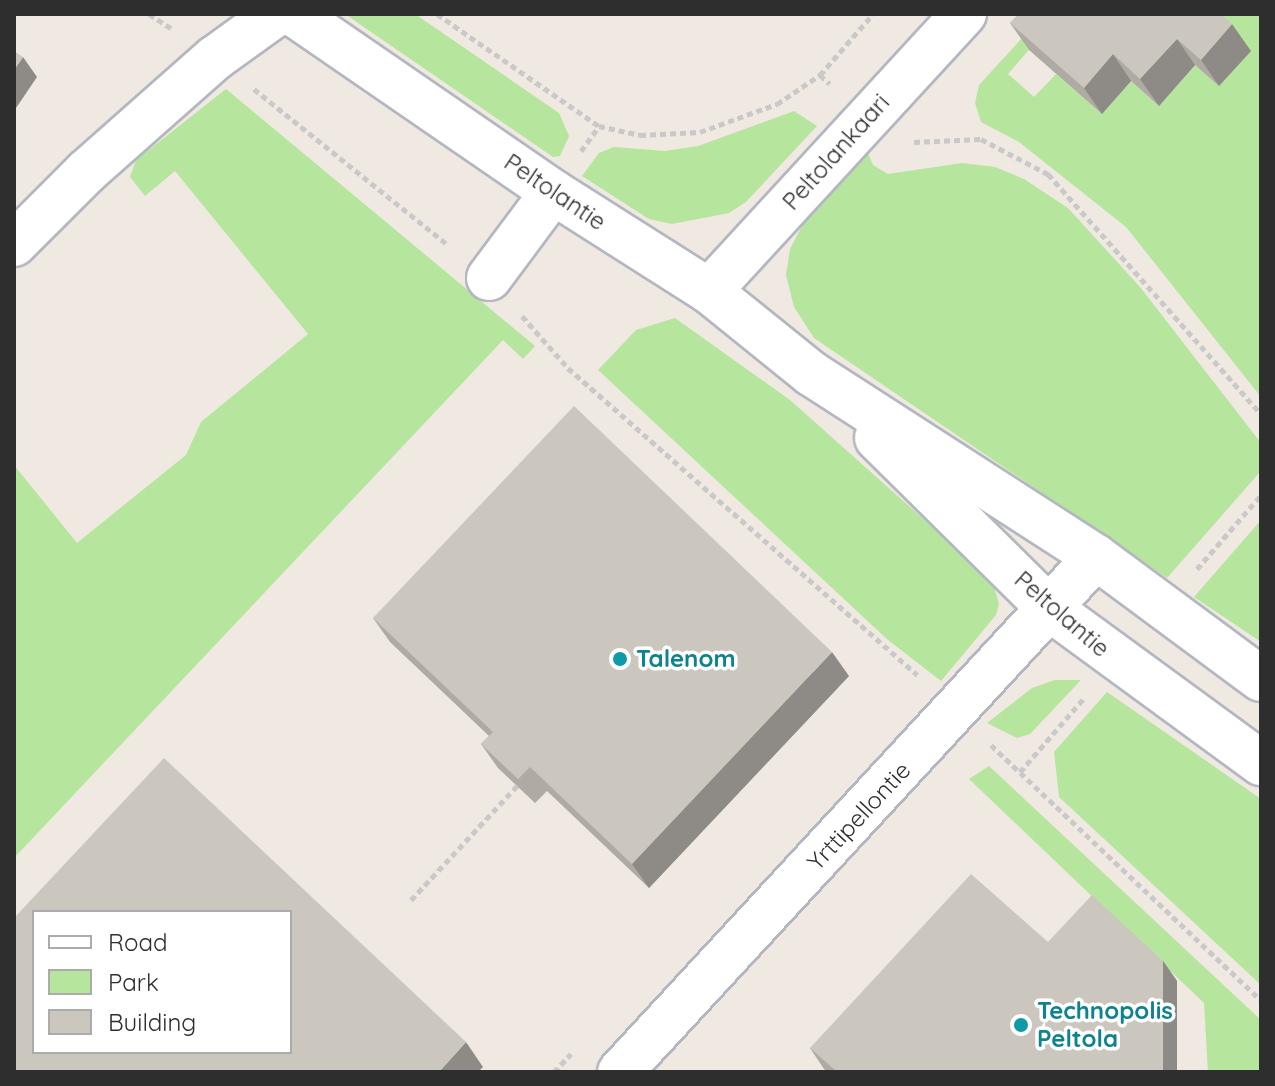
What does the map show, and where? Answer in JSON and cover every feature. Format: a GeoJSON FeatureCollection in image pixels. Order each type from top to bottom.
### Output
{"type":"FeatureCollection","features":[{"type":"Feature","properties":{"kind":"street"},"geometry":{"type":"LineString","coordinates":[[14,244],[86,172],[215,58],[276,14]]}},
{"type":"Feature","properties":{"kind":"street","name":"Peltolantie"},"geometry":{"type":"LineString","coordinates":[[294,14],[553,192],[709,291],[812,374],[1049,608],[1261,763]]}},
{"type":"Feature","properties":{"kind":"street","name":"Peltolankaari"},"geometry":{"type":"LineString","coordinates":[[709,291],[964,14]]}},
{"type":"Feature","properties":{"kind":"street"},"geometry":{"type":"LineString","coordinates":[[489,278],[553,192]]}},
{"type":"Feature","properties":{"kind":"street","name":"Peltolantie"},"geometry":{"type":"LineString","coordinates":[[812,374],[1096,557],[1261,679]]}},
{"type":"Feature","properties":{"kind":"street","name":"Yrttipellontie"},"geometry":{"type":"LineString","coordinates":[[620,1072],[1096,557]]}},
{"type":"Feature","properties":{"kind":"path"},"geometry":{"type":"LineString","coordinates":[[149,14],[215,58],[489,278],[568,368],[956,712],[1261,1000]]}},
{"type":"Feature","properties":{"kind":"path"},"geometry":{"type":"LineString","coordinates":[[820,75],[873,14]]}},
{"type":"Feature","properties":{"kind":"path"},"geometry":{"type":"LineString","coordinates":[[411,900],[517,786]]}},
{"type":"Feature","properties":{"kind":"green space"},"geometry":{"type":"Polygon","coordinates":[[[345,14],[415,14],[559,113],[569,136],[560,156],[553,157],[345,14]]]}},
{"type":"Feature","properties":{"kind":"green space"},"geometry":{"type":"Polygon","coordinates":[[[1044,14],[1060,14],[1008,74],[1034,97],[1056,74],[1102,114],[1131,81],[1159,106],[1195,65],[1220,86],[1209,14],[1261,14],[1261,397],[1126,227],[1019,142],[981,122],[975,103],[979,85],[1044,14]]]}},
{"type":"Feature","properties":{"kind":"green space"},"geometry":{"type":"Polygon","coordinates":[[[226,89],[535,346],[523,359],[503,340],[14,858],[14,465],[77,543],[186,455],[201,422],[308,334],[175,171],[145,196],[130,177],[136,160],[226,89]]]}},
{"type":"Feature","properties":{"kind":"green space"},"geometry":{"type":"Polygon","coordinates":[[[794,111],[817,126],[746,202],[729,213],[672,224],[649,219],[582,176],[599,153],[614,147],[665,151],[698,146],[794,111]]]}},
{"type":"Feature","properties":{"kind":"green space"},"geometry":{"type":"Polygon","coordinates":[[[868,153],[873,165],[888,174],[962,163],[995,167],[1024,179],[1068,208],[1140,287],[1261,443],[1260,472],[1167,578],[814,338],[794,307],[786,275],[790,249],[805,220],[868,153]]]}},
{"type":"Feature","properties":{"kind":"green space"},"geometry":{"type":"Polygon","coordinates":[[[675,318],[790,400],[992,580],[999,604],[996,615],[941,681],[888,640],[598,370],[636,330],[675,318]]]}},
{"type":"Feature","properties":{"kind":"green space"},"geometry":{"type":"Polygon","coordinates":[[[1261,520],[1261,642],[1194,597],[1261,520]]]}},
{"type":"Feature","properties":{"kind":"green space"},"geometry":{"type":"Polygon","coordinates":[[[1055,680],[1081,680],[1030,734],[1017,738],[987,723],[1032,688],[1055,680]]]}},
{"type":"Feature","properties":{"kind":"green space"},"geometry":{"type":"Polygon","coordinates":[[[1107,692],[1261,799],[1261,985],[1059,797],[1054,752],[1107,692]]]}},
{"type":"Feature","properties":{"kind":"green space"},"geometry":{"type":"Polygon","coordinates":[[[989,766],[1261,1020],[1261,1072],[1208,1072],[1204,1003],[969,779],[989,766]]]}},
{"type":"Feature","properties":{"kind":"building"},"geometry":{"type":"Polygon","coordinates":[[[1019,14],[1221,14],[1232,24],[1201,60],[1177,39],[1140,79],[1113,54],[1084,88],[1010,23],[1019,14]]]}},
{"type":"Feature","properties":{"kind":"building"},"geometry":{"type":"Polygon","coordinates":[[[14,51],[23,57],[14,70],[14,51]]]}},
{"type":"Feature","properties":{"kind":"building","name":"Talenom"},"geometry":{"type":"Polygon","coordinates":[[[574,406],[832,652],[632,864],[530,767],[518,779],[481,744],[493,732],[373,618],[574,406]]]}},
{"type":"Feature","properties":{"kind":"building"},"geometry":{"type":"Polygon","coordinates":[[[164,758],[466,1042],[439,1072],[14,1072],[14,918],[164,758]]]}},
{"type":"Feature","properties":{"kind":"building","name":"Technopolis Peltola"},"geometry":{"type":"Polygon","coordinates":[[[971,874],[1048,942],[1092,895],[1163,961],[1163,1072],[837,1072],[810,1048],[971,874]]]}},
{"type":"Feature","properties":{"kind":"place","name":"Talenom"},"geometry":{"type":"Point","coordinates":[620,659]}},
{"type":"Feature","properties":{"kind":"place","name":"Technopolis Peltola"},"geometry":{"type":"Point","coordinates":[1021,1025]}}]}
